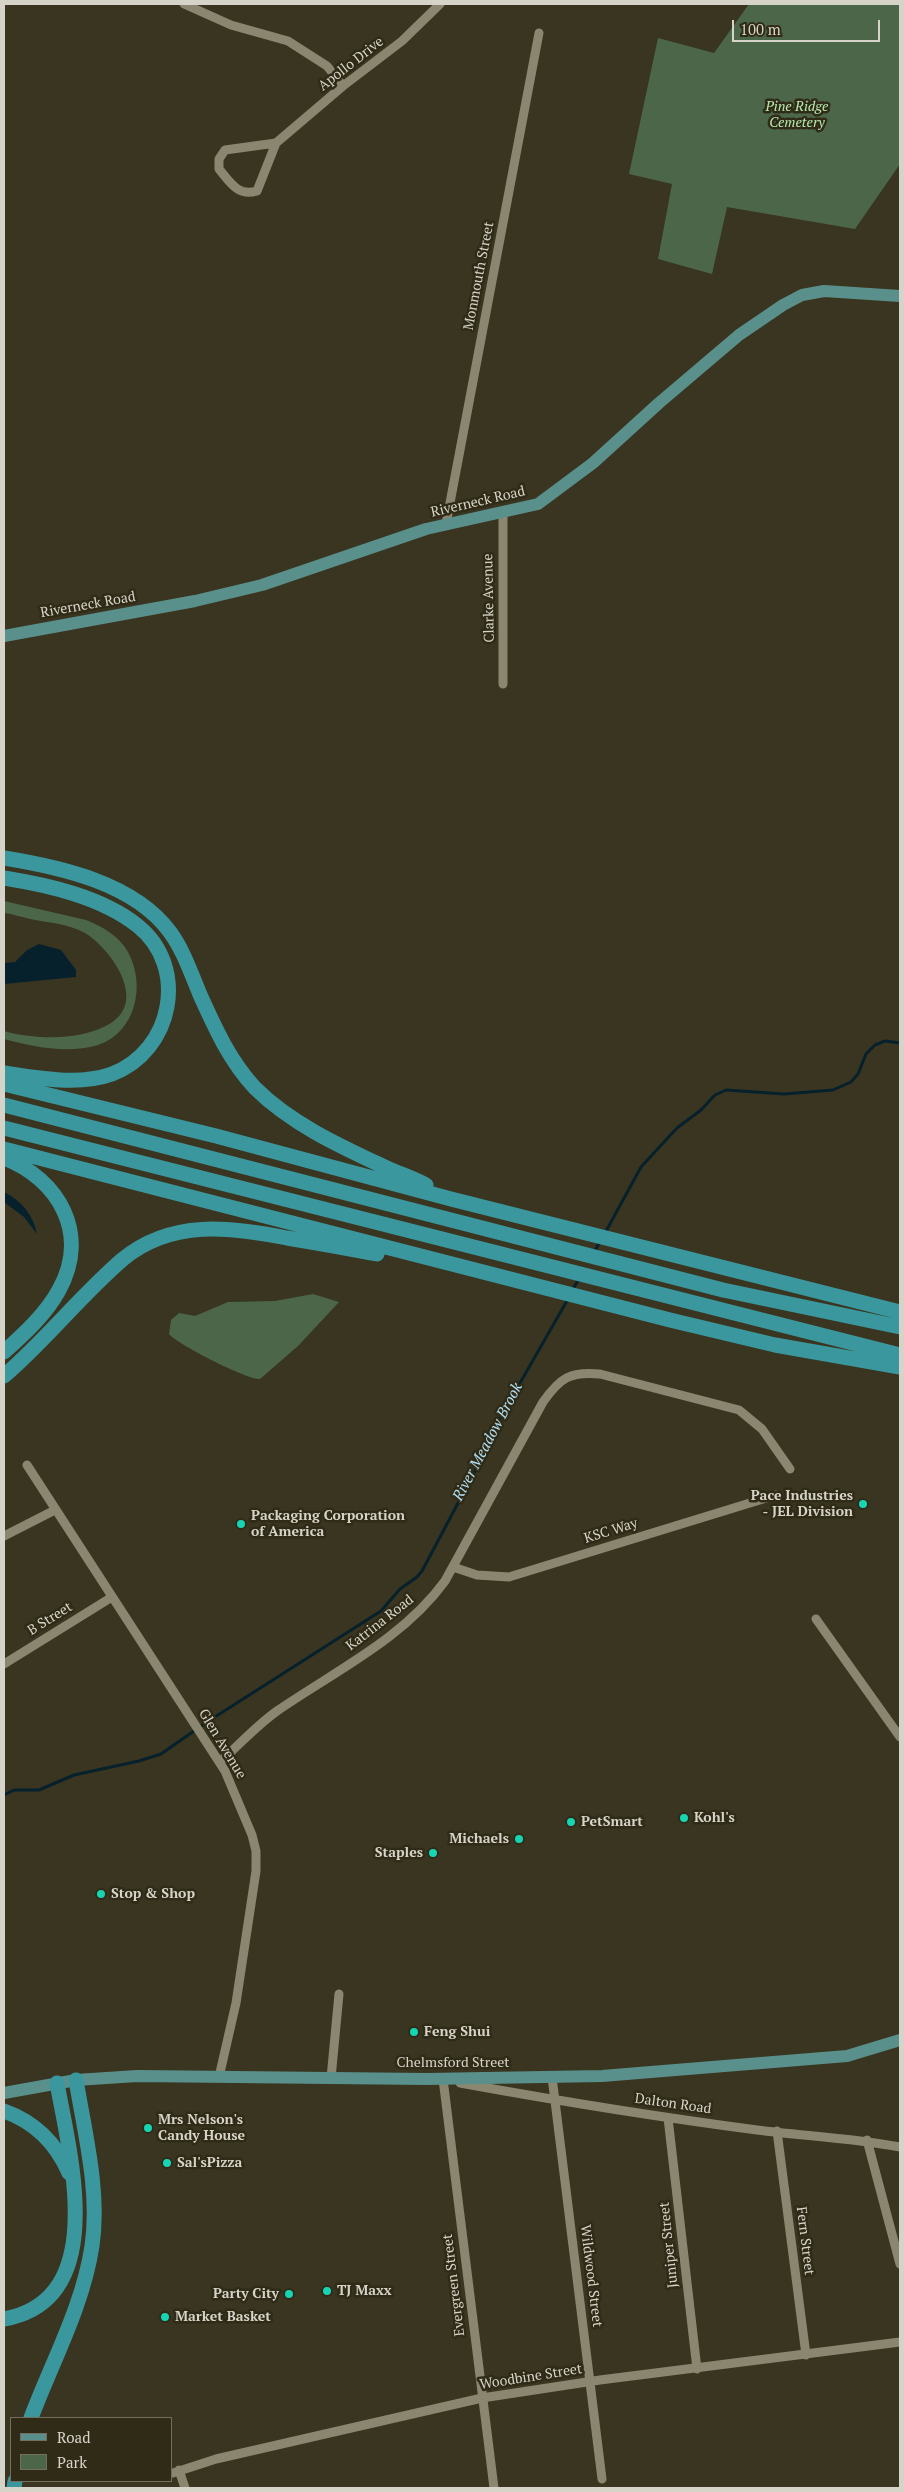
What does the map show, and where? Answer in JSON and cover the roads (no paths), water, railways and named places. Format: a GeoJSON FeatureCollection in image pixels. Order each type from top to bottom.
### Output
{"type":"FeatureCollection","features":[{"type":"Feature","properties":{"kind":"highway"},"geometry":{"type":"LineString","coordinates":[[4,858],[49,867],[82,877],[117,892],[151,912],[174,938],[228,1053],[262,1095],[282,1111],[321,1135],[451,1199]]}},
{"type":"Feature","properties":{"kind":"highway"},"geometry":{"type":"LineString","coordinates":[[4,878],[74,895],[106,907],[130,920],[147,935],[159,951],[166,969],[170,989],[167,1012],[160,1032],[141,1056],[124,1068],[100,1077],[74,1080],[4,1073]]}},
{"type":"Feature","properties":{"kind":"highway"},"geometry":{"type":"LineString","coordinates":[[4,1084],[216,1136],[451,1199],[900,1312]]}},
{"type":"Feature","properties":{"kind":"highway"},"geometry":{"type":"LineString","coordinates":[[4,1105],[748,1296],[900,1327]]}},
{"type":"Feature","properties":{"kind":"highway"},"geometry":{"type":"LineString","coordinates":[[4,1128],[900,1355]]}},
{"type":"Feature","properties":{"kind":"highway"},"geometry":{"type":"LineString","coordinates":[[4,1149],[740,1337],[900,1367]]}},
{"type":"Feature","properties":{"kind":"highway"},"geometry":{"type":"LineString","coordinates":[[4,1158],[30,1171],[55,1194],[65,1212],[71,1241],[68,1269],[54,1298],[40,1317],[4,1352]]}},
{"type":"Feature","properties":{"kind":"highway"},"geometry":{"type":"LineString","coordinates":[[4,1376],[39,1344],[125,1258],[151,1242],[184,1231],[207,1228],[243,1230],[493,1274]]}},
{"type":"Feature","properties":{"kind":"highway"},"geometry":{"type":"LineString","coordinates":[[31,2417],[76,2307],[92,2246],[94,2216],[92,2183],[76,2080]]}},
{"type":"Feature","properties":{"kind":"highway"},"geometry":{"type":"LineString","coordinates":[[4,2319],[24,2313],[41,2303],[61,2282],[69,2263],[73,2242],[74,2188],[57,2083]]}},
{"type":"Feature","properties":{"kind":"highway"},"geometry":{"type":"LineString","coordinates":[[4,2111],[24,2120],[50,2141],[62,2160],[74,2188]]}},
{"type":"Feature","properties":{"kind":"main road","name":"Riverneck Road"},"geometry":{"type":"LineString","coordinates":[[4,636],[195,601],[262,584],[382,543],[446,524],[538,504],[592,463],[658,403],[733,340],[783,305],[802,296],[824,291],[900,296]]}},
{"type":"Feature","properties":{"kind":"main road","name":"Chelmsford Street"},"geometry":{"type":"LineString","coordinates":[[4,2093],[76,2080],[137,2076],[443,2079],[602,2076],[847,2056],[900,2040]]}},
{"type":"Feature","properties":{"kind":"street"},"geometry":{"type":"LineString","coordinates":[[184,4],[231,25],[288,41],[327,66],[343,86]]}},
{"type":"Feature","properties":{"kind":"street","name":"Apollo Drive"},"geometry":{"type":"LineString","coordinates":[[276,142],[225,150],[219,159],[219,169],[238,191],[248,194],[257,191],[276,142],[343,86],[402,41],[440,4]]}},
{"type":"Feature","properties":{"kind":"street","name":"Monmouth Street"},"geometry":{"type":"LineString","coordinates":[[446,524],[539,33]]}},
{"type":"Feature","properties":{"kind":"street","name":"Clarke Avenue"},"geometry":{"type":"LineString","coordinates":[[502,513],[503,684]]}},
{"type":"Feature","properties":{"kind":"street","name":"Katrina Road"},"geometry":{"type":"LineString","coordinates":[[220,1762],[275,1712],[374,1648],[414,1616],[433,1597],[453,1567],[543,1402],[560,1381],[573,1374],[600,1374],[739,1410],[762,1429],[790,1469]]}},
{"type":"Feature","properties":{"kind":"street","name":"Glen Avenue"},"geometry":{"type":"LineString","coordinates":[[27,1465],[220,1762],[252,1835],[256,1864],[237,1995],[219,2077]]}},
{"type":"Feature","properties":{"kind":"street","name":"KSC Way"},"geometry":{"type":"LineString","coordinates":[[453,1567],[477,1575],[509,1577],[776,1495]]}},
{"type":"Feature","properties":{"kind":"street"},"geometry":{"type":"LineString","coordinates":[[4,1536],[55,1510]]}},
{"type":"Feature","properties":{"kind":"street","name":"B Street"},"geometry":{"type":"LineString","coordinates":[[4,1664],[112,1597]]}},
{"type":"Feature","properties":{"kind":"street"},"geometry":{"type":"LineString","coordinates":[[816,1620],[900,1737]]}},
{"type":"Feature","properties":{"kind":"street"},"geometry":{"type":"LineString","coordinates":[[892,1725],[900,1720]]}},
{"type":"Feature","properties":{"kind":"street"},"geometry":{"type":"LineString","coordinates":[[331,2078],[339,1994]]}},
{"type":"Feature","properties":{"kind":"street","name":"Wildwood Street"},"geometry":{"type":"LineString","coordinates":[[552,2077],[557,2101],[602,2480]]}},
{"type":"Feature","properties":{"kind":"street","name":"Dalton Road"},"geometry":{"type":"LineString","coordinates":[[443,2079],[557,2101],[668,2118],[778,2132],[867,2140],[900,2147]]}},
{"type":"Feature","properties":{"kind":"street","name":"Evergreen Street"},"geometry":{"type":"LineString","coordinates":[[443,2079],[494,2488]]}},
{"type":"Feature","properties":{"kind":"street","name":"Juniper Street"},"geometry":{"type":"LineString","coordinates":[[668,2118],[697,2368]]}},
{"type":"Feature","properties":{"kind":"street","name":"Fern Street"},"geometry":{"type":"LineString","coordinates":[[778,2132],[806,2355]]}},
{"type":"Feature","properties":{"kind":"street"},"geometry":{"type":"LineString","coordinates":[[867,2140],[900,2264]]}},
{"type":"Feature","properties":{"kind":"street","name":"Woodbine Street"},"geometry":{"type":"LineString","coordinates":[[185,2488],[176,2472],[216,2459],[482,2398],[900,2342]]}},
{"type":"Feature","properties":{"kind":"water"},"geometry":{"type":"Polygon","coordinates":[[[39,944],[61,950],[76,970],[76,977],[4,984],[4,963],[15,962],[27,950],[39,944]]]}},
{"type":"Feature","properties":{"kind":"water"},"geometry":{"type":"Polygon","coordinates":[[[4,1192],[26,1209],[33,1221],[37,1234],[24,1217],[4,1202],[4,1192]]]}},
{"type":"Feature","properties":{"kind":"waterway","name":"River Meadow Brook"},"geometry":{"type":"LineString","coordinates":[[605,1233],[641,1167],[677,1128],[701,1110],[715,1095],[726,1090],[784,1094],[833,1090],[851,1082],[858,1074],[866,1054],[875,1045],[885,1041],[900,1043]]}},
{"type":"Feature","properties":{"kind":"waterway","name":"River Meadow Brook"},"geometry":{"type":"LineString","coordinates":[[594,1252],[601,1240]]}},
{"type":"Feature","properties":{"kind":"waterway","name":"River Meadow Brook"},"geometry":{"type":"LineString","coordinates":[[573,1289],[580,1277]]}},
{"type":"Feature","properties":{"kind":"waterway","name":"River Meadow Brook"},"geometry":{"type":"LineString","coordinates":[[4,1795],[14,1790],[39,1790],[74,1775],[139,1761],[161,1754],[207,1722],[381,1611],[400,1589],[422,1571],[475,1471],[488,1439],[568,1299]]}},
{"type":"Feature","properties":{"kind":"place","name":"Pace Industries - JEL Division"},"geometry":{"type":"Point","coordinates":[863,1504]}},
{"type":"Feature","properties":{"kind":"place","name":"Packaging Corporation of America"},"geometry":{"type":"Point","coordinates":[241,1524]}},
{"type":"Feature","properties":{"kind":"place","name":"Kohl's"},"geometry":{"type":"Point","coordinates":[684,1818]}},
{"type":"Feature","properties":{"kind":"place","name":"PetSmart"},"geometry":{"type":"Point","coordinates":[571,1822]}},
{"type":"Feature","properties":{"kind":"place","name":"Michaels"},"geometry":{"type":"Point","coordinates":[519,1839]}},
{"type":"Feature","properties":{"kind":"place","name":"Staples"},"geometry":{"type":"Point","coordinates":[433,1853]}},
{"type":"Feature","properties":{"kind":"place","name":"Stop & Shop"},"geometry":{"type":"Point","coordinates":[101,1894]}},
{"type":"Feature","properties":{"kind":"place","name":"Feng Shui"},"geometry":{"type":"Point","coordinates":[414,2032]}},
{"type":"Feature","properties":{"kind":"place","name":"Mrs Nelson's Candy House"},"geometry":{"type":"Point","coordinates":[148,2128]}},
{"type":"Feature","properties":{"kind":"place","name":"Sal'sPizza"},"geometry":{"type":"Point","coordinates":[167,2163]}},
{"type":"Feature","properties":{"kind":"place","name":"TJ Maxx"},"geometry":{"type":"Point","coordinates":[327,2291]}},
{"type":"Feature","properties":{"kind":"place","name":"Party City"},"geometry":{"type":"Point","coordinates":[289,2294]}},
{"type":"Feature","properties":{"kind":"place","name":"Market Basket"},"geometry":{"type":"Point","coordinates":[165,2317]}},
{"type":"Feature","properties":{"kind":"park label","name":"Pine Ridge Cemetery"},"geometry":{"type":"Point","coordinates":[797,116]}}]}
